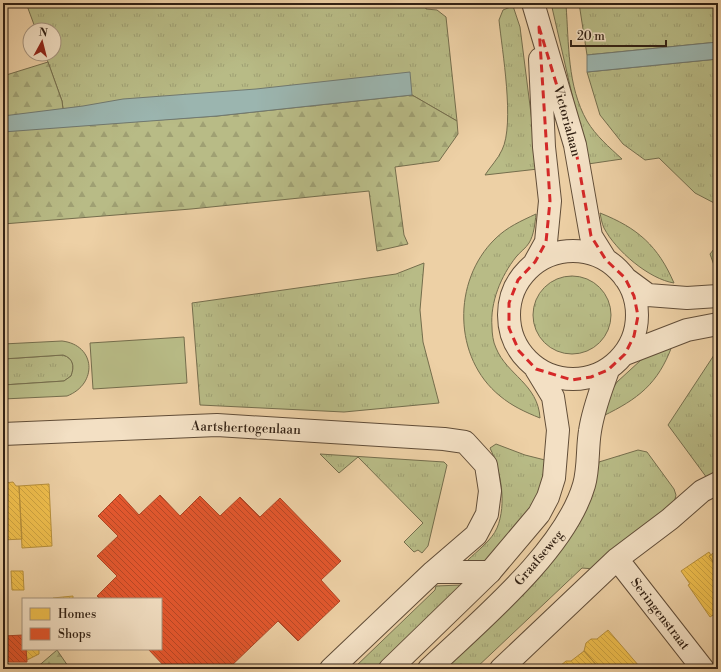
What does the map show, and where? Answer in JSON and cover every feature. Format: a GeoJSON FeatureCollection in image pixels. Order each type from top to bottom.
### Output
{"type":"FeatureCollection","features":[{"type":"Feature","properties":{"kind":"street","name":"Victorialaan"},"geometry":{"type":"LineString","coordinates":[[533,3],[576,145],[591,236],[606,260]]}},
{"type":"Feature","properties":{"kind":"street","name":"Victorialaan"},"geometry":{"type":"LineString","coordinates":[[535,262],[546,242],[550,201],[544,146],[539,26]]}},
{"type":"Feature","properties":{"kind":"street"},"geometry":{"type":"LineString","coordinates":[[570,250],[589,253],[606,260],[617,268],[625,278],[634,296],[638,316],[634,336],[625,354],[608,370],[591,377],[572,380],[553,377],[536,369],[527,361],[513,340],[508,316],[511,297],[518,280],[535,262],[552,254],[570,250]]}},
{"type":"Feature","properties":{"kind":"street"},"geometry":{"type":"LineString","coordinates":[[625,278],[648,295],[687,298],[718,296]]}},
{"type":"Feature","properties":{"kind":"street"},"geometry":{"type":"LineString","coordinates":[[625,354],[687,330],[718,324]]}},
{"type":"Feature","properties":{"kind":"street"},"geometry":{"type":"LineString","coordinates":[[390,669],[490,572],[539,514],[548,497],[554,478],[558,430],[553,397],[536,369]]}},
{"type":"Feature","properties":{"kind":"street","name":"Graafseweg"},"geometry":{"type":"LineString","coordinates":[[428,669],[514,587],[558,538],[575,509],[585,484],[590,430],[598,398],[608,370]]}},
{"type":"Feature","properties":{"kind":"street","name":"Aartshertogenlaan"},"geometry":{"type":"LineString","coordinates":[[3,434],[217,425],[444,439],[466,442],[486,465],[490,491],[487,514],[476,536],[433,572]]}},
{"type":"Feature","properties":{"kind":"street"},"geometry":{"type":"LineString","coordinates":[[501,669],[617,559],[670,519],[702,491],[718,483]]}},
{"type":"Feature","properties":{"kind":"street","name":"Seringenstraat"},"geometry":{"type":"LineString","coordinates":[[617,559],[703,669]]}},
{"type":"Feature","properties":{"kind":"street"},"geometry":{"type":"LineString","coordinates":[[331,669],[433,572],[490,572]]}},
{"type":"Feature","properties":{"kind":"highlighted area"},"geometry":{"type":"Polygon","coordinates":[[[539,27],[575,145],[591,236],[606,260],[625,278],[634,296],[638,316],[634,336],[625,354],[608,370],[591,377],[572,380],[536,369],[519,351],[509,328],[509,303],[518,280],[535,262],[546,242],[550,201],[539,27]]]}},
{"type":"Feature","properties":{"kind":"green space"},"geometry":{"type":"Polygon","coordinates":[[[26,3],[425,3],[426,9],[437,10],[446,17],[457,121],[412,95],[217,116],[63,109],[62,101],[48,62],[62,62],[62,22],[33,22],[26,3]]]}},
{"type":"Feature","properties":{"kind":"green space"},"geometry":{"type":"Polygon","coordinates":[[[551,3],[565,3],[566,5],[572,79],[580,108],[594,132],[622,159],[588,164],[551,3]]]}},
{"type":"Feature","properties":{"kind":"green space"},"geometry":{"type":"Polygon","coordinates":[[[579,3],[718,3],[718,42],[587,55],[579,3]]]}},
{"type":"Feature","properties":{"kind":"green space"},"geometry":{"type":"Polygon","coordinates":[[[513,6],[520,27],[538,169],[485,175],[502,150],[506,138],[508,105],[499,20],[503,10],[513,6]]]}},
{"type":"Feature","properties":{"kind":"green space"},"geometry":{"type":"Polygon","coordinates":[[[718,59],[718,205],[695,193],[659,158],[645,160],[623,144],[600,115],[587,72],[718,59]]]}},
{"type":"Feature","properties":{"kind":"green space"},"geometry":{"type":"Polygon","coordinates":[[[48,62],[62,101],[68,126],[217,116],[412,95],[457,121],[458,134],[439,161],[395,167],[404,235],[408,244],[377,251],[369,191],[191,209],[3,224],[3,76],[48,62]]]}},
{"type":"Feature","properties":{"kind":"green space"},"geometry":{"type":"Polygon","coordinates":[[[600,213],[625,225],[645,240],[661,259],[674,283],[654,276],[644,270],[616,246],[604,228],[600,213]]]}},
{"type":"Feature","properties":{"kind":"green space"},"geometry":{"type":"Polygon","coordinates":[[[536,214],[531,240],[511,264],[501,281],[493,308],[492,327],[496,348],[507,366],[528,388],[534,397],[538,406],[540,418],[509,403],[485,380],[473,361],[466,341],[464,319],[465,297],[471,276],[481,256],[495,239],[504,231],[536,214]]]}},
{"type":"Feature","properties":{"kind":"green space"},"geometry":{"type":"Polygon","coordinates":[[[718,244],[717,283],[715,268],[710,254],[718,244]]]}},
{"type":"Feature","properties":{"kind":"green space"},"geometry":{"type":"Polygon","coordinates":[[[424,263],[420,310],[423,342],[439,403],[344,412],[200,405],[192,303],[396,274],[424,263]]]}},
{"type":"Feature","properties":{"kind":"green space"},"geometry":{"type":"Polygon","coordinates":[[[572,276],[587,279],[600,287],[608,300],[611,315],[608,330],[600,343],[587,351],[572,354],[557,351],[544,343],[536,330],[533,315],[536,300],[544,287],[557,279],[572,276]]]}},
{"type":"Feature","properties":{"kind":"green space"},"geometry":{"type":"Polygon","coordinates":[[[184,337],[187,383],[93,389],[90,343],[184,337]]]}},
{"type":"Feature","properties":{"kind":"green space"},"geometry":{"type":"Polygon","coordinates":[[[62,341],[73,344],[87,357],[89,366],[88,374],[84,383],[77,390],[67,396],[3,399],[3,385],[64,381],[71,376],[73,366],[71,360],[63,355],[3,359],[3,344],[62,341]]]}},
{"type":"Feature","properties":{"kind":"green space"},"geometry":{"type":"Polygon","coordinates":[[[672,346],[660,371],[645,389],[627,403],[603,416],[608,396],[617,382],[641,360],[656,351],[672,346]]]}},
{"type":"Feature","properties":{"kind":"green space"},"geometry":{"type":"Polygon","coordinates":[[[718,349],[718,472],[707,478],[668,425],[718,349]]]}},
{"type":"Feature","properties":{"kind":"green space"},"geometry":{"type":"Polygon","coordinates":[[[63,355],[71,360],[73,366],[71,376],[64,381],[3,385],[3,359],[63,355]]]}},
{"type":"Feature","properties":{"kind":"green space"},"geometry":{"type":"Polygon","coordinates":[[[496,444],[525,455],[545,460],[542,479],[530,510],[517,528],[488,561],[469,562],[468,560],[492,537],[500,519],[502,498],[500,477],[490,448],[496,444]]]}},
{"type":"Feature","properties":{"kind":"green space"},"geometry":{"type":"Polygon","coordinates":[[[638,450],[647,452],[674,489],[676,495],[674,503],[594,569],[582,568],[475,669],[441,669],[595,485],[599,462],[638,450]]]}},
{"type":"Feature","properties":{"kind":"green space"},"geometry":{"type":"Polygon","coordinates":[[[320,454],[444,462],[447,465],[428,546],[422,553],[418,550],[414,552],[404,542],[423,523],[358,457],[339,473],[320,454]]]}},
{"type":"Feature","properties":{"kind":"green space"},"geometry":{"type":"Polygon","coordinates":[[[436,586],[462,586],[377,669],[353,669],[435,590],[436,586]]]}},
{"type":"Feature","properties":{"kind":"green space"},"geometry":{"type":"Polygon","coordinates":[[[57,650],[70,669],[35,669],[57,650]]]}},
{"type":"Feature","properties":{"kind":"water"},"geometry":{"type":"Polygon","coordinates":[[[718,42],[718,59],[587,72],[587,55],[718,42]]]}},
{"type":"Feature","properties":{"kind":"water"},"geometry":{"type":"Polygon","coordinates":[[[410,72],[412,95],[217,116],[3,132],[3,116],[83,106],[123,99],[256,89],[410,72]]]}},
{"type":"Feature","properties":{"kind":"building: Homes"},"geometry":{"type":"Polygon","coordinates":[[[13,482],[16,486],[19,486],[22,539],[3,540],[3,485],[5,483],[13,482]]]}},
{"type":"Feature","properties":{"kind":"building: Homes"},"geometry":{"type":"Polygon","coordinates":[[[49,484],[52,546],[22,548],[19,486],[49,484]]]}},
{"type":"Feature","properties":{"kind":"building: Homes"},"geometry":{"type":"Polygon","coordinates":[[[718,550],[718,569],[709,556],[718,550]]]}},
{"type":"Feature","properties":{"kind":"building: Homes"},"geometry":{"type":"Polygon","coordinates":[[[709,552],[711,555],[709,556],[718,569],[718,612],[710,617],[688,585],[690,584],[681,571],[709,552]]]}},
{"type":"Feature","properties":{"kind":"building: Homes"},"geometry":{"type":"Polygon","coordinates":[[[11,571],[23,571],[24,590],[12,590],[11,571]]]}},
{"type":"Feature","properties":{"kind":"building: Homes"},"geometry":{"type":"Polygon","coordinates":[[[73,596],[73,598],[53,598],[73,596]]]}},
{"type":"Feature","properties":{"kind":"building: Homes"},"geometry":{"type":"Polygon","coordinates":[[[608,630],[639,666],[635,669],[600,669],[584,651],[586,643],[591,639],[597,639],[608,630]]]}},
{"type":"Feature","properties":{"kind":"building: Homes"},"geometry":{"type":"Polygon","coordinates":[[[26,650],[39,650],[39,654],[27,660],[26,650]]]}},
{"type":"Feature","properties":{"kind":"building: Homes"},"geometry":{"type":"Polygon","coordinates":[[[584,651],[600,669],[560,669],[560,666],[566,661],[571,661],[584,651]]]}},
{"type":"Feature","properties":{"kind":"building: Shops"},"geometry":{"type":"Polygon","coordinates":[[[120,494],[139,515],[160,495],[180,516],[200,496],[220,516],[240,497],[260,517],[280,498],[341,561],[321,580],[340,601],[298,641],[278,621],[228,669],[167,669],[149,650],[162,650],[162,598],[99,598],[97,596],[117,576],[97,556],[118,536],[98,516],[120,494]]]}},
{"type":"Feature","properties":{"kind":"building: Shops"},"geometry":{"type":"Polygon","coordinates":[[[22,635],[22,650],[26,650],[27,662],[9,662],[3,657],[3,636],[22,635]]]}}]}
